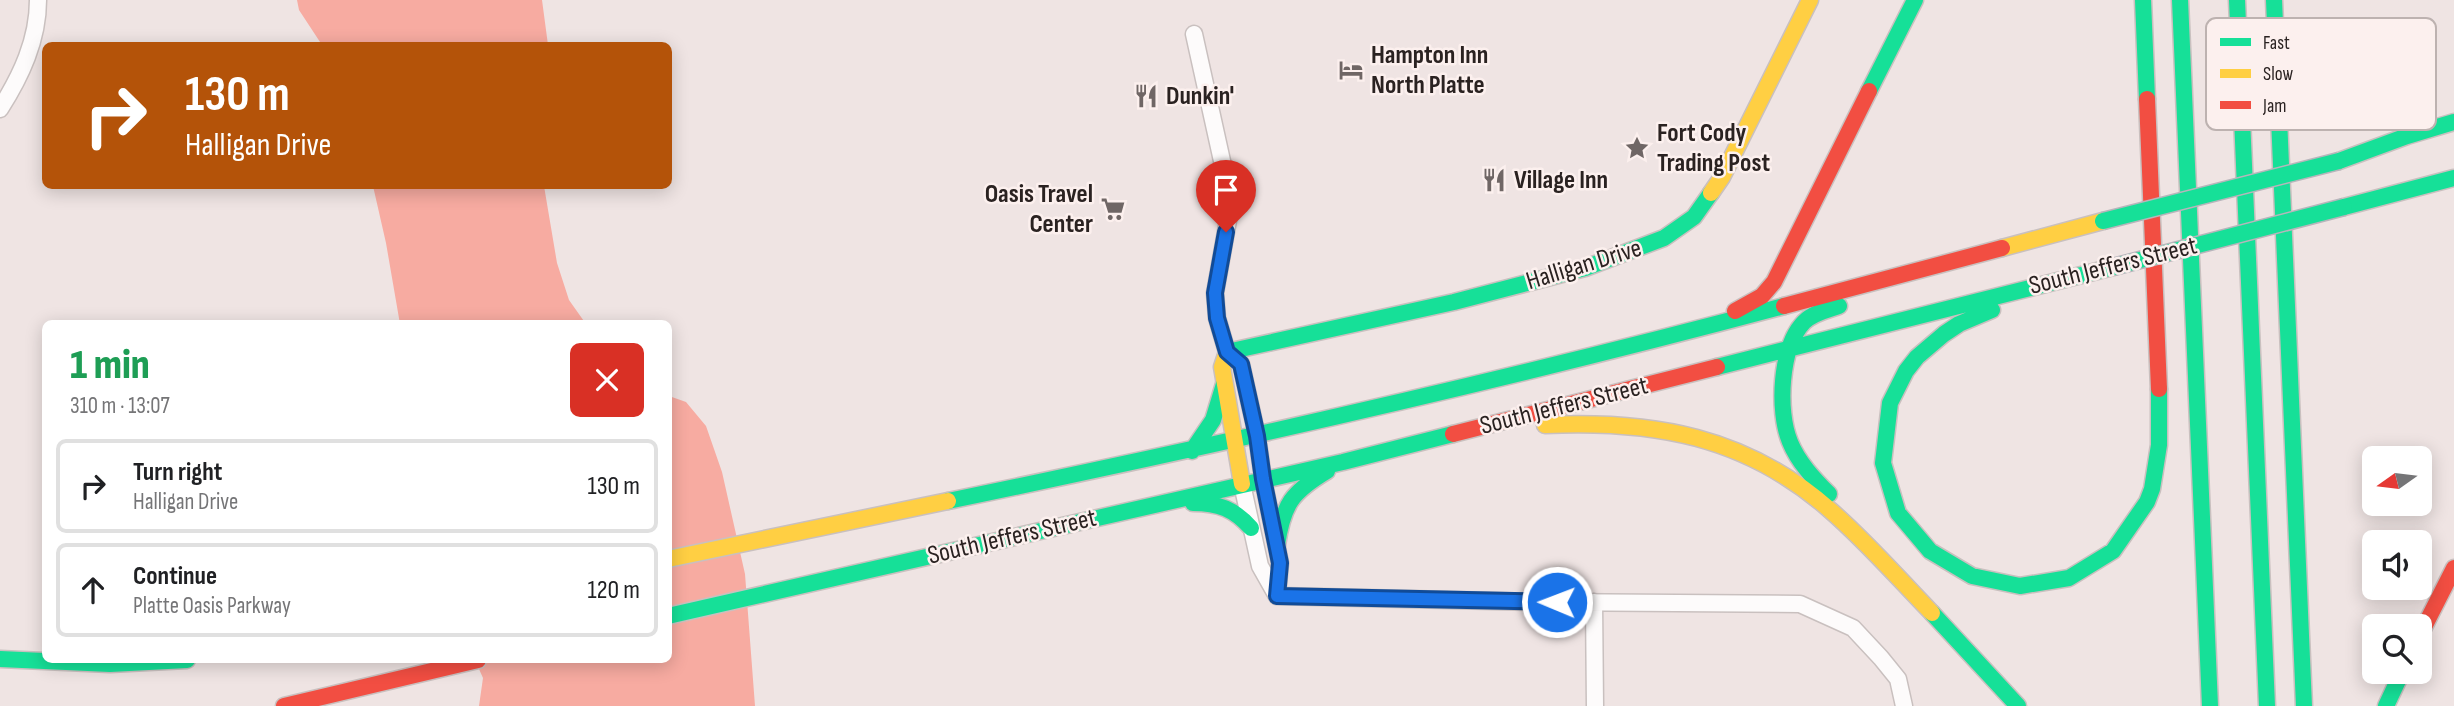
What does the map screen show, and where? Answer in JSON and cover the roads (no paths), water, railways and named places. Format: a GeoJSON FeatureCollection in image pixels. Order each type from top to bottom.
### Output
{"type":"FeatureCollection","features":[{"type":"Feature","properties":{"kind":"main road","name":"Halligan Drive"},"geometry":{"type":"LineString","coordinates":[[1227,352],[1454,302],[1585,268],[1664,239],[1694,217],[1722,177],[1810,0]]}},
{"type":"Feature","properties":{"kind":"main road"},"geometry":{"type":"LineString","coordinates":[[1684,333],[1753,302],[1774,282],[1915,0]]}},
{"type":"Feature","properties":{"kind":"main road"},"geometry":{"type":"LineString","coordinates":[[2113,267],[1977,315],[1944,333],[1922,351],[1903,375],[1893,395],[1882,432],[1885,474],[1904,521],[1919,542],[1953,569],[1995,583],[2018,586],[2064,580],[2085,570],[2120,542],[2135,524],[2149,500],[2157,466],[2160,429],[2143,0]]}},
{"type":"Feature","properties":{"kind":"main road"},"geometry":{"type":"LineString","coordinates":[[2180,0],[2210,706]]}},
{"type":"Feature","properties":{"kind":"main road"},"geometry":{"type":"LineString","coordinates":[[2237,0],[2238,18]]}},
{"type":"Feature","properties":{"kind":"main road"},"geometry":{"type":"LineString","coordinates":[[2274,0],[2275,18]]}},
{"type":"Feature","properties":{"kind":"main road"},"geometry":{"type":"LineString","coordinates":[[2436,127],[2454,122]]}},
{"type":"Feature","properties":{"kind":"main road"},"geometry":{"type":"LineString","coordinates":[[2243,130],[2267,706]]}},
{"type":"Feature","properties":{"kind":"main road"},"geometry":{"type":"LineString","coordinates":[[2280,130],[2304,706]]}},
{"type":"Feature","properties":{"kind":"main road"},"geometry":{"type":"LineString","coordinates":[[2339,162],[2427,130]]}},
{"type":"Feature","properties":{"kind":"main road","name":"South Jeffers Street"},"geometry":{"type":"LineString","coordinates":[[672,558],[1257,436],[1684,333],[2103,221],[2454,133]]}},
{"type":"Feature","properties":{"kind":"main road","name":"South Jeffers Street"},"geometry":{"type":"LineString","coordinates":[[672,615],[1343,463],[2454,178]]}},
{"type":"Feature","properties":{"kind":"main road"},"geometry":{"type":"LineString","coordinates":[[1953,634],[1899,568],[1819,485],[1797,455],[1786,432],[1783,405],[1791,349],[1796,333],[1809,318],[1926,281],[1969,258]]}},
{"type":"Feature","properties":{"kind":"main road"},"geometry":{"type":"LineString","coordinates":[[1242,484],[1222,367],[1227,352],[1241,364],[1257,436],[1263,479]]}},
{"type":"Feature","properties":{"kind":"main road"},"geometry":{"type":"LineString","coordinates":[[1192,451],[1211,428],[1219,409],[1224,384]]}},
{"type":"Feature","properties":{"kind":"main road"},"geometry":{"type":"LineString","coordinates":[[1469,430],[1578,422],[1647,425],[1706,439],[1768,466],[1826,506],[1953,634],[2018,706]]}},
{"type":"Feature","properties":{"kind":"main road"},"geometry":{"type":"LineString","coordinates":[[1277,544],[1281,514],[1287,502],[1312,480],[1343,463]]}},
{"type":"Feature","properties":{"kind":"main road"},"geometry":{"type":"LineString","coordinates":[[1162,502],[1219,503],[1232,509],[1251,528]]}},
{"type":"Feature","properties":{"kind":"main road"},"geometry":{"type":"LineString","coordinates":[[2431,614],[2454,568]]}},
{"type":"Feature","properties":{"kind":"main road"},"geometry":{"type":"LineString","coordinates":[[0,659],[42,661]]}},
{"type":"Feature","properties":{"kind":"main road"},"geometry":{"type":"LineString","coordinates":[[71,663],[114,663]]}},
{"type":"Feature","properties":{"kind":"main road"},"geometry":{"type":"LineString","coordinates":[[284,706],[465,663]]}},
{"type":"Feature","properties":{"kind":"main road"},"geometry":{"type":"LineString","coordinates":[[2386,706],[2396,684]]}},
{"type":"Feature","properties":{"kind":"street"},"geometry":{"type":"LineString","coordinates":[[0,109],[21,74],[29,52],[35,30],[38,0]]}},
{"type":"Feature","properties":{"kind":"street"},"geometry":{"type":"LineString","coordinates":[[1194,34],[1226,179],[1229,215],[1215,293],[1217,318],[1227,352]]}},
{"type":"Feature","properties":{"kind":"street"},"geometry":{"type":"LineString","coordinates":[[1263,479],[1280,563],[1277,596]]}},
{"type":"Feature","properties":{"kind":"street"},"geometry":{"type":"LineString","coordinates":[[1242,484],[1261,566],[1277,596]]}},
{"type":"Feature","properties":{"kind":"street"},"geometry":{"type":"LineString","coordinates":[[1277,596],[1800,604],[1853,628],[1881,657],[1898,680],[1904,706]]}},
{"type":"Feature","properties":{"kind":"street"},"geometry":{"type":"LineString","coordinates":[[1594,602],[1595,706]]}},
{"type":"Feature","properties":{"kind":"place","name":"Hampton Inn North Platte"},"geometry":{"type":"Point","coordinates":[1351,70]}},
{"type":"Feature","properties":{"kind":"place","name":"Dunkin'"},"geometry":{"type":"Point","coordinates":[1146,96]}},
{"type":"Feature","properties":{"kind":"place","name":"Fort Cody Trading Post"},"geometry":{"type":"Point","coordinates":[1637,148]}},
{"type":"Feature","properties":{"kind":"place","name":"Village Inn"},"geometry":{"type":"Point","coordinates":[1494,180]}},
{"type":"Feature","properties":{"kind":"place","name":"Oasis Travel Center"},"geometry":{"type":"Point","coordinates":[1113,209]}}]}
